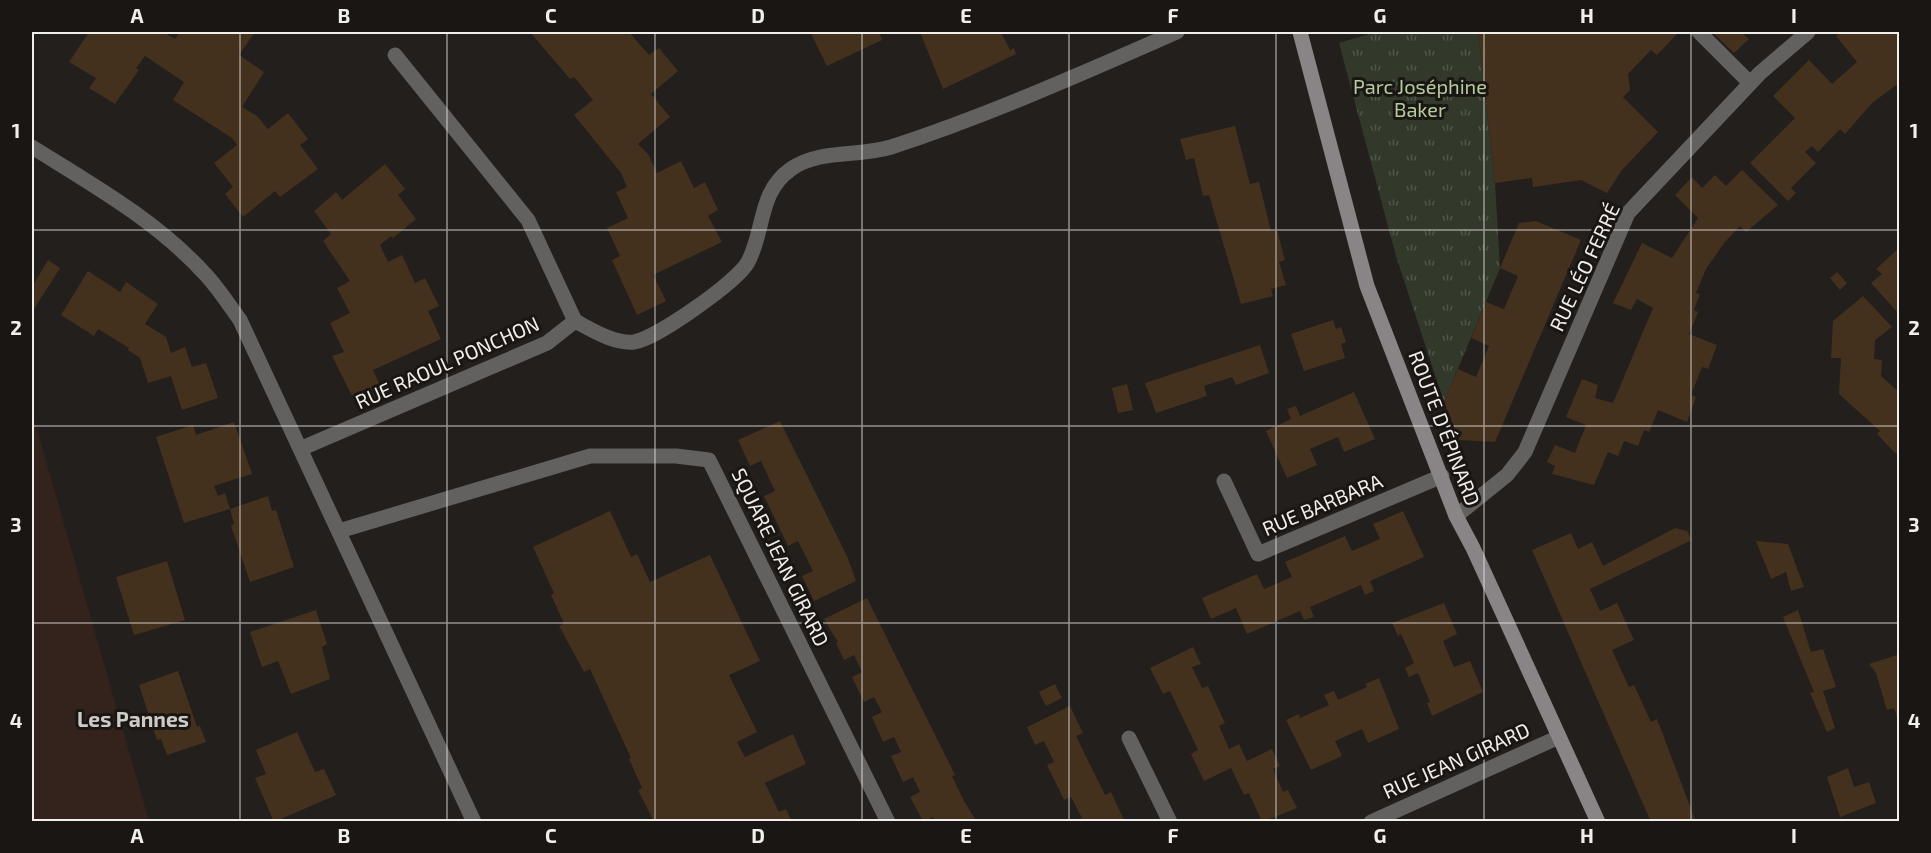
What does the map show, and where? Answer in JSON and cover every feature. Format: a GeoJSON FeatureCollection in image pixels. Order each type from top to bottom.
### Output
{"type":"FeatureCollection","features":[{"type":"Feature","properties":{"kind":"main road","name":"ROUTE D'ÉPINARD"},"geometry":{"type":"LineString","coordinates":[[1300,32],[1367,286],[1456,516],[1473,548],[1598,822]]}},
{"type":"Feature","properties":{"kind":"street"},"geometry":{"type":"LineString","coordinates":[[395,55],[528,220],[575,321],[607,337],[634,342],[665,329],[731,280],[748,263],[764,203],[773,185],[790,169],[812,158],[844,156],[888,148],[993,112],[1177,32]]}},
{"type":"Feature","properties":{"kind":"street"},"geometry":{"type":"LineString","coordinates":[[1699,32],[1750,83]]}},
{"type":"Feature","properties":{"kind":"street","name":"RUE LÉO FERRÉ"},"geometry":{"type":"LineString","coordinates":[[1456,516],[1507,475],[1525,452],[1628,213],[1750,83],[1808,32]]}},
{"type":"Feature","properties":{"kind":"street"},"geometry":{"type":"LineString","coordinates":[[32,147],[142,218],[206,275],[240,320],[474,822]]}},
{"type":"Feature","properties":{"kind":"street","name":"RUE RAOUL PONCHON"},"geometry":{"type":"LineString","coordinates":[[300,449],[547,343],[575,321]]}},
{"type":"Feature","properties":{"kind":"street","name":"SQUARE JEAN GIRARD"},"geometry":{"type":"LineString","coordinates":[[339,531],[590,456],[676,456],[709,460],[888,822]]}},
{"type":"Feature","properties":{"kind":"street","name":"RUE BARBARA"},"geometry":{"type":"LineString","coordinates":[[1224,481],[1257,554],[1442,476]]}},
{"type":"Feature","properties":{"kind":"street","name":"RUE JEAN GIRARD"},"geometry":{"type":"LineString","coordinates":[[1371,822],[1558,737]]}},
{"type":"Feature","properties":{"kind":"street"},"geometry":{"type":"LineString","coordinates":[[1130,738],[1170,822]]}},
{"type":"Feature","properties":{"kind":"shaded area"},"geometry":{"type":"Polygon","coordinates":[[[32,412],[149,821],[32,821],[32,412]]]}},
{"type":"Feature","properties":{"kind":"green space","name":"Parc Joséphine Baker"},"geometry":{"type":"Polygon","coordinates":[[[1376,32],[1478,32],[1495,183],[1500,268],[1444,402],[1396,256],[1339,43],[1376,32]]]}},
{"type":"Feature","properties":{"kind":"building"},"geometry":{"type":"Polygon","coordinates":[[[89,32],[163,32],[175,39],[180,32],[255,32],[239,55],[264,72],[242,107],[257,116],[268,129],[288,113],[308,139],[300,145],[318,169],[280,197],[275,191],[243,217],[225,194],[233,187],[214,163],[237,145],[232,138],[173,100],[184,82],[145,56],[136,68],[139,70],[115,104],[89,88],[96,78],[69,62],[89,32]]]}},
{"type":"Feature","properties":{"kind":"building"},"geometry":{"type":"Polygon","coordinates":[[[530,32],[623,32],[626,35],[629,32],[649,55],[659,48],[678,71],[651,94],[670,117],[638,144],[648,154],[657,173],[681,161],[694,188],[705,182],[718,210],[708,216],[722,242],[653,275],[666,301],[637,315],[612,260],[620,256],[607,228],[628,218],[616,192],[627,187],[621,173],[574,115],[593,100],[574,77],[570,79],[530,32]]]}},
{"type":"Feature","properties":{"kind":"building"},"geometry":{"type":"Polygon","coordinates":[[[810,32],[879,32],[882,40],[827,66],[810,32]]]}},
{"type":"Feature","properties":{"kind":"building"},"geometry":{"type":"Polygon","coordinates":[[[920,32],[1001,32],[1010,50],[1014,48],[1016,54],[943,89],[920,32]]]}},
{"type":"Feature","properties":{"kind":"building"},"geometry":{"type":"Polygon","coordinates":[[[1478,32],[1679,32],[1657,55],[1651,50],[1628,74],[1630,90],[1623,97],[1658,132],[1622,170],[1607,193],[1581,180],[1533,187],[1532,178],[1495,183],[1478,32]]]}},
{"type":"Feature","properties":{"kind":"building"},"geometry":{"type":"Polygon","coordinates":[[[1712,32],[1741,32],[1749,39],[1734,53],[1712,32]]]}},
{"type":"Feature","properties":{"kind":"building"},"geometry":{"type":"Polygon","coordinates":[[[1841,32],[1899,32],[1899,83],[1872,103],[1845,134],[1840,129],[1818,152],[1812,146],[1805,152],[1816,163],[1791,188],[1796,193],[1788,201],[1750,163],[1795,118],[1773,96],[1809,60],[1832,84],[1857,62],[1836,36],[1841,32]]]}},
{"type":"Feature","properties":{"kind":"building"},"geometry":{"type":"Polygon","coordinates":[[[1235,126],[1250,184],[1259,182],[1271,231],[1277,230],[1285,260],[1279,262],[1286,285],[1271,289],[1273,296],[1241,304],[1209,195],[1203,196],[1194,158],[1186,160],[1180,139],[1235,126]]]}},
{"type":"Feature","properties":{"kind":"building"},"geometry":{"type":"Polygon","coordinates":[[[385,164],[405,189],[398,195],[416,219],[393,238],[391,236],[380,245],[388,262],[402,255],[415,283],[425,278],[439,306],[428,311],[441,339],[373,370],[386,398],[359,410],[332,356],[344,352],[330,323],[350,313],[337,288],[350,281],[323,241],[331,234],[314,211],[336,192],[342,200],[385,164]]]}},
{"type":"Feature","properties":{"kind":"building"},"geometry":{"type":"Polygon","coordinates":[[[1742,170],[1778,205],[1746,232],[1740,226],[1724,243],[1706,269],[1696,293],[1700,294],[1694,310],[1698,312],[1689,334],[1717,345],[1708,369],[1702,367],[1691,395],[1696,397],[1687,422],[1658,410],[1649,432],[1644,430],[1638,446],[1624,441],[1618,456],[1608,452],[1594,485],[1552,474],[1555,466],[1547,462],[1555,445],[1575,453],[1586,425],[1566,417],[1582,379],[1598,385],[1595,398],[1613,403],[1653,308],[1637,299],[1631,310],[1613,303],[1642,243],[1672,258],[1698,218],[1675,195],[1692,177],[1702,188],[1715,175],[1726,186],[1742,170]]]}},
{"type":"Feature","properties":{"kind":"building"},"geometry":{"type":"Polygon","coordinates":[[[1536,221],[1581,240],[1495,442],[1459,440],[1444,402],[1458,369],[1476,377],[1489,346],[1471,338],[1486,302],[1504,309],[1518,276],[1500,268],[1519,223],[1536,221]]]}},
{"type":"Feature","properties":{"kind":"building"},"geometry":{"type":"Polygon","coordinates":[[[1899,248],[1899,314],[1871,283],[1882,274],[1876,269],[1899,248]]]}},
{"type":"Feature","properties":{"kind":"building"},"geometry":{"type":"Polygon","coordinates":[[[48,260],[60,268],[32,312],[32,287],[48,260]]]}},
{"type":"Feature","properties":{"kind":"building"},"geometry":{"type":"Polygon","coordinates":[[[88,271],[120,292],[126,282],[158,304],[145,324],[166,337],[171,353],[185,347],[192,367],[206,363],[218,398],[182,410],[171,376],[148,383],[140,358],[128,350],[129,348],[98,329],[94,336],[61,315],[88,271]]]}},
{"type":"Feature","properties":{"kind":"building"},"geometry":{"type":"Polygon","coordinates":[[[1837,272],[1847,283],[1840,290],[1830,278],[1837,272]]]}},
{"type":"Feature","properties":{"kind":"building"},"geometry":{"type":"Polygon","coordinates":[[[1863,296],[1892,327],[1875,340],[1874,359],[1882,360],[1881,376],[1899,392],[1899,453],[1895,453],[1877,434],[1880,431],[1839,394],[1841,358],[1831,358],[1833,321],[1863,296]]]}},
{"type":"Feature","properties":{"kind":"building"},"geometry":{"type":"Polygon","coordinates":[[[1333,320],[1336,329],[1341,327],[1346,342],[1341,344],[1345,358],[1304,371],[1291,334],[1333,320]]]}},
{"type":"Feature","properties":{"kind":"building"},"geometry":{"type":"Polygon","coordinates":[[[1260,345],[1269,373],[1236,385],[1232,377],[1204,386],[1207,396],[1156,413],[1145,383],[1260,345]]]}},
{"type":"Feature","properties":{"kind":"building"},"geometry":{"type":"Polygon","coordinates":[[[1127,384],[1133,410],[1118,413],[1112,388],[1127,384]]]}},
{"type":"Feature","properties":{"kind":"building"},"geometry":{"type":"Polygon","coordinates":[[[1354,392],[1375,439],[1344,452],[1338,437],[1310,449],[1317,465],[1287,478],[1266,431],[1291,419],[1287,409],[1296,406],[1300,416],[1354,392]]]}},
{"type":"Feature","properties":{"kind":"building"},"geometry":{"type":"Polygon","coordinates":[[[780,421],[847,556],[856,581],[814,601],[802,576],[813,571],[798,541],[788,546],[764,496],[775,491],[761,461],[750,466],[738,440],[780,421]]]}},
{"type":"Feature","properties":{"kind":"building"},"geometry":{"type":"Polygon","coordinates":[[[234,422],[252,474],[214,486],[218,496],[225,493],[230,509],[184,523],[156,437],[193,425],[196,435],[234,422]]]}},
{"type":"Feature","properties":{"kind":"building"},"geometry":{"type":"Polygon","coordinates":[[[268,496],[272,511],[276,510],[294,567],[250,582],[231,526],[234,524],[230,509],[268,496]]]}},
{"type":"Feature","properties":{"kind":"building"},"geometry":{"type":"Polygon","coordinates":[[[610,511],[631,557],[637,554],[650,582],[710,555],[760,661],[729,675],[757,732],[737,742],[745,757],[793,734],[806,764],[765,783],[779,812],[786,809],[792,822],[654,822],[638,790],[642,788],[629,759],[631,758],[590,669],[584,672],[559,626],[564,623],[551,595],[554,593],[533,547],[610,511]]]}},
{"type":"Feature","properties":{"kind":"building"},"geometry":{"type":"Polygon","coordinates":[[[1403,511],[1424,557],[1370,581],[1374,591],[1365,595],[1361,585],[1310,607],[1314,617],[1304,620],[1300,611],[1247,634],[1236,608],[1211,619],[1202,598],[1257,574],[1264,589],[1292,577],[1285,562],[1345,536],[1352,551],[1380,539],[1373,524],[1403,511]]]}},
{"type":"Feature","properties":{"kind":"building"},"geometry":{"type":"Polygon","coordinates":[[[1675,528],[1687,531],[1692,540],[1590,589],[1600,611],[1617,603],[1634,640],[1612,650],[1629,687],[1634,685],[1651,722],[1657,719],[1696,822],[1651,822],[1532,550],[1571,533],[1578,549],[1592,542],[1603,566],[1675,528]]]}},
{"type":"Feature","properties":{"kind":"building"},"geometry":{"type":"Polygon","coordinates":[[[1756,541],[1788,544],[1804,587],[1791,591],[1786,572],[1771,579],[1756,541]]]}},
{"type":"Feature","properties":{"kind":"building"},"geometry":{"type":"Polygon","coordinates":[[[167,561],[185,620],[134,635],[116,577],[167,561]]]}},
{"type":"Feature","properties":{"kind":"building"},"geometry":{"type":"Polygon","coordinates":[[[867,598],[955,775],[952,776],[964,801],[977,822],[935,822],[933,817],[923,821],[910,797],[920,792],[913,777],[903,782],[891,756],[901,752],[894,737],[883,742],[872,717],[882,712],[874,697],[864,702],[852,677],[862,672],[854,655],[844,660],[836,643],[838,642],[824,619],[867,598]]]}},
{"type":"Feature","properties":{"kind":"building"},"geometry":{"type":"Polygon","coordinates":[[[1444,603],[1457,634],[1443,641],[1454,667],[1470,661],[1483,692],[1432,716],[1427,703],[1430,702],[1418,673],[1409,677],[1405,668],[1414,663],[1401,634],[1398,636],[1392,623],[1444,603]]]}},
{"type":"Feature","properties":{"kind":"building"},"geometry":{"type":"Polygon","coordinates":[[[316,610],[327,644],[322,647],[330,679],[291,694],[278,661],[262,667],[250,632],[316,610]]]}},
{"type":"Feature","properties":{"kind":"building"},"geometry":{"type":"Polygon","coordinates":[[[1798,610],[1811,652],[1823,649],[1836,687],[1823,691],[1835,728],[1827,732],[1810,693],[1814,692],[1783,617],[1798,610]]]}},
{"type":"Feature","properties":{"kind":"building"},"geometry":{"type":"Polygon","coordinates":[[[1193,647],[1201,664],[1192,667],[1202,688],[1208,686],[1225,723],[1219,726],[1229,749],[1239,744],[1247,761],[1272,749],[1280,766],[1273,769],[1283,792],[1288,790],[1297,808],[1262,822],[1249,793],[1244,795],[1231,768],[1204,781],[1191,754],[1198,750],[1170,691],[1163,694],[1150,668],[1193,647]]]}},
{"type":"Feature","properties":{"kind":"building"},"geometry":{"type":"Polygon","coordinates":[[[1897,655],[1899,723],[1894,708],[1887,710],[1876,673],[1869,664],[1897,655]]]}},
{"type":"Feature","properties":{"kind":"building"},"geometry":{"type":"Polygon","coordinates":[[[178,671],[197,727],[200,726],[206,742],[167,755],[161,739],[157,740],[139,685],[178,671]]]}},
{"type":"Feature","properties":{"kind":"building"},"geometry":{"type":"Polygon","coordinates":[[[1379,678],[1399,729],[1368,743],[1362,729],[1335,741],[1342,756],[1311,770],[1286,720],[1299,714],[1300,718],[1329,705],[1324,695],[1334,691],[1338,700],[1367,687],[1365,684],[1379,678]]]}},
{"type":"Feature","properties":{"kind":"building"},"geometry":{"type":"Polygon","coordinates":[[[1055,684],[1062,698],[1046,706],[1039,692],[1055,684]]]}},
{"type":"Feature","properties":{"kind":"building"},"geometry":{"type":"Polygon","coordinates":[[[1070,706],[1083,733],[1076,736],[1105,795],[1111,792],[1124,820],[1121,822],[1074,822],[1082,818],[1071,797],[1064,800],[1047,765],[1054,762],[1044,741],[1035,745],[1027,727],[1070,706]]]}},
{"type":"Feature","properties":{"kind":"building"},"geometry":{"type":"Polygon","coordinates":[[[297,732],[315,772],[324,769],[336,795],[274,822],[255,778],[266,774],[256,750],[297,732]]]}},
{"type":"Feature","properties":{"kind":"building"},"geometry":{"type":"Polygon","coordinates":[[[1848,768],[1854,787],[1869,782],[1876,803],[1840,817],[1827,777],[1848,768]]]}},
{"type":"Feature","properties":{"kind":"district","name":"Les Pannes"},"geometry":{"type":"Point","coordinates":[133,718]}}]}
